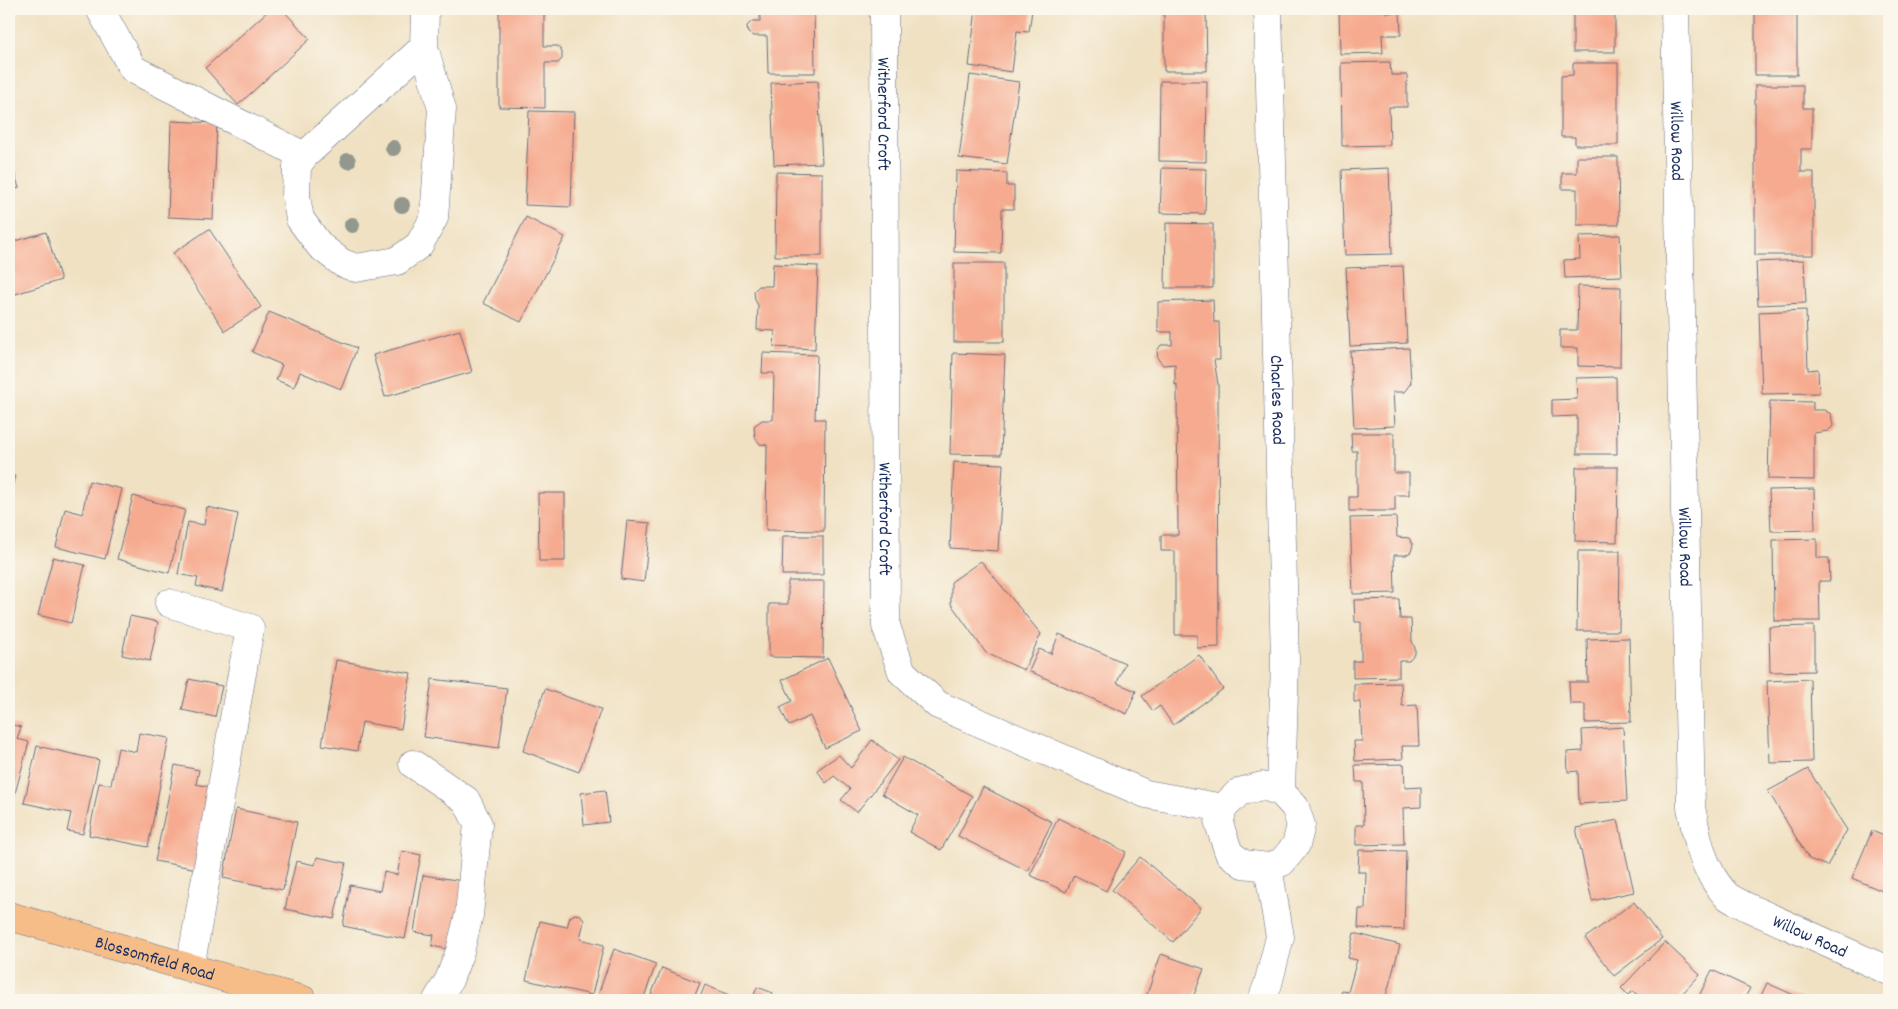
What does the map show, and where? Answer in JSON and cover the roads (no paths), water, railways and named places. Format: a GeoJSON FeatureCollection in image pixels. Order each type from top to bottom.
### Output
{"type":"FeatureCollection","features":[{"type":"Feature","properties":{"kind":"main road","name":"Blossomfield Road"},"geometry":{"type":"LineString","coordinates":[[9,916],[303,1000]]}},
{"type":"Feature","properties":{"kind":"street"},"geometry":{"type":"LineString","coordinates":[[100,9],[133,69],[304,156]]}},
{"type":"Feature","properties":{"kind":"street"},"geometry":{"type":"LineString","coordinates":[[424,47],[304,156],[297,166],[296,197],[300,220],[320,246],[342,262],[356,268],[397,261],[419,245],[434,218],[442,109],[424,47],[425,9]]}},
{"type":"Feature","properties":{"kind":"street","name":"Witherford Croft"},"geometry":{"type":"LineString","coordinates":[[884,9],[886,626],[902,672],[938,705],[1146,794],[1223,808]]}},
{"type":"Feature","properties":{"kind":"street","name":"Charles Road"},"geometry":{"type":"LineString","coordinates":[[1268,9],[1285,660],[1281,792]]}},
{"type":"Feature","properties":{"kind":"street","name":"Willow Road"},"geometry":{"type":"LineString","coordinates":[[1675,9],[1691,807],[1699,848],[1714,877],[1727,896],[1747,907],[1889,971]]}},
{"type":"Feature","properties":{"kind":"street"},"geometry":{"type":"LineString","coordinates":[[168,603],[250,628],[190,968]]}},
{"type":"Feature","properties":{"kind":"street"},"geometry":{"type":"LineString","coordinates":[[413,764],[466,800],[478,824],[469,915],[460,951],[449,980],[437,1000]]}},
{"type":"Feature","properties":{"kind":"street"},"geometry":{"type":"LineString","coordinates":[[1262,786],[1281,792],[1295,807],[1301,825],[1296,846],[1282,862],[1268,867],[1243,864],[1229,853],[1219,824],[1223,808],[1239,792],[1262,786]]}},
{"type":"Feature","properties":{"kind":"street"},"geometry":{"type":"LineString","coordinates":[[1262,1000],[1280,937],[1268,867]]}}]}
